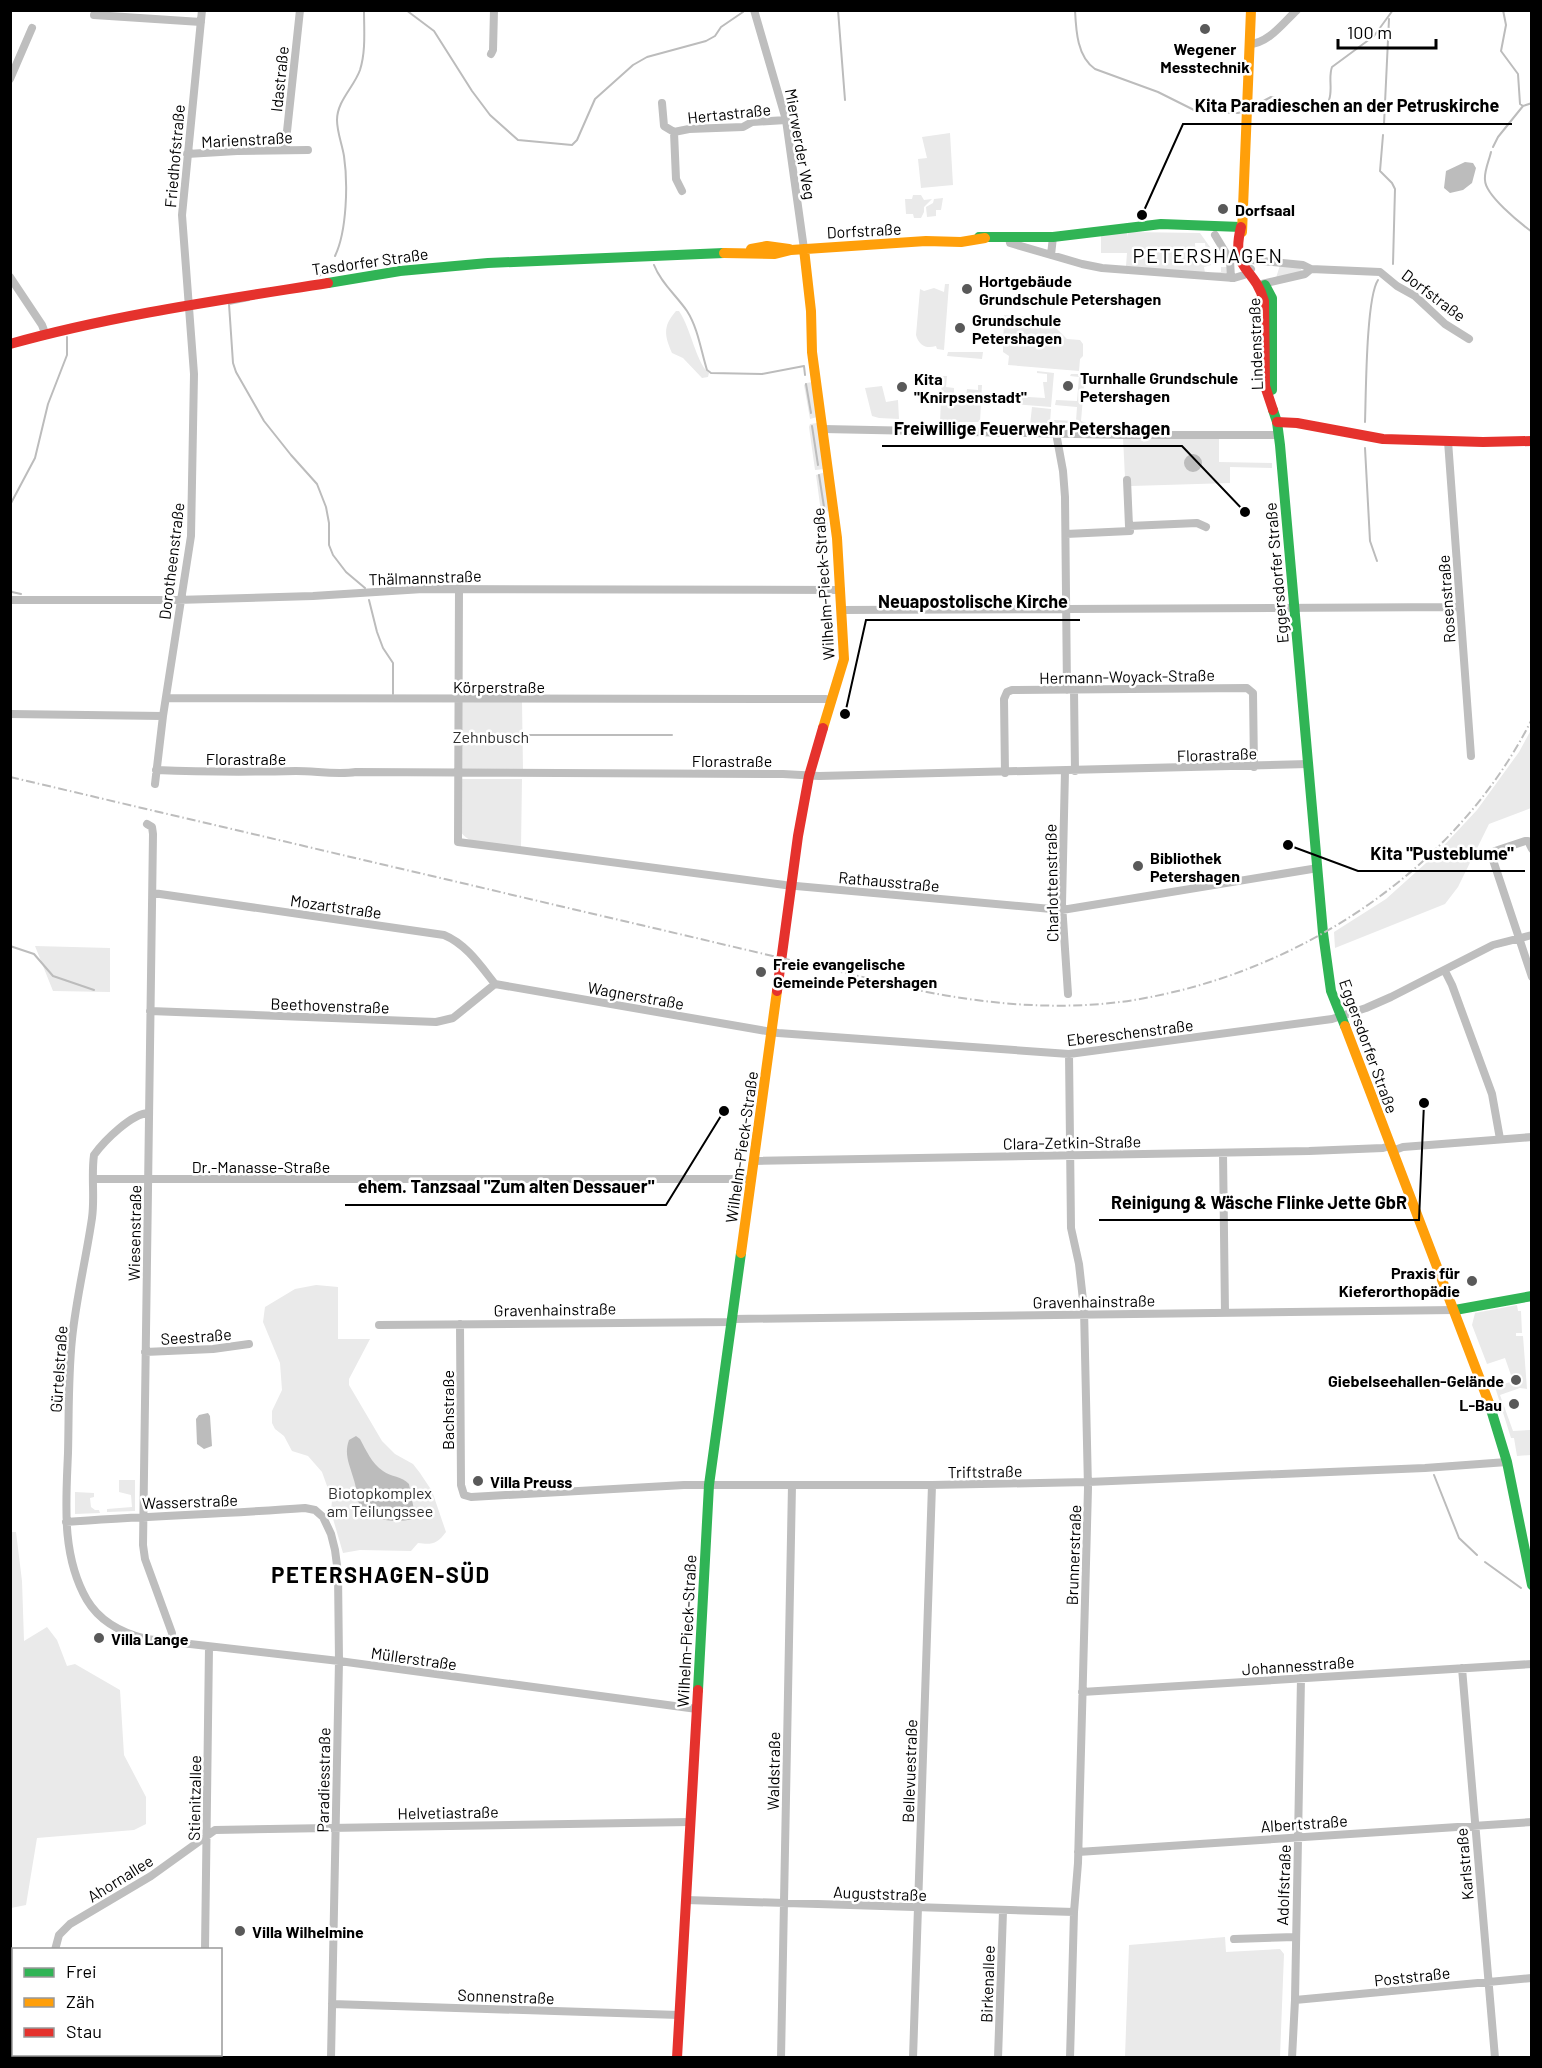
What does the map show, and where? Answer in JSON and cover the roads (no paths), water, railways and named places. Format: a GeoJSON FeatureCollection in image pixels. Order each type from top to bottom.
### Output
{"type":"FeatureCollection","features":[{"type":"Feature","properties":{"kind":"street","name":"Friedhofstraße"},"geometry":{"type":"LineString","coordinates":[[189,304],[182,215],[202,10]]}},
{"type":"Feature","properties":{"kind":"street","name":"Idastraße"},"geometry":{"type":"LineString","coordinates":[[285,150],[300,10]]}},
{"type":"Feature","properties":{"kind":"street"},"geometry":{"type":"LineString","coordinates":[[491,54],[494,10]]}},
{"type":"Feature","properties":{"kind":"street","name":"Mierwerder Weg"},"geometry":{"type":"LineString","coordinates":[[754,10],[786,120],[804,249]]}},
{"type":"Feature","properties":{"kind":"street","name":"Lindenstraße"},"geometry":{"type":"LineString","coordinates":[[1251,10],[1241,227],[1237,258],[1250,268],[1261,285],[1264,300],[1265,386],[1277,423]]}},
{"type":"Feature","properties":{"kind":"street"},"geometry":{"type":"LineString","coordinates":[[1249,44],[1257,44],[1268,38],[1297,10]]}},
{"type":"Feature","properties":{"kind":"street"},"geometry":{"type":"LineString","coordinates":[[94,15],[201,22]]}},
{"type":"Feature","properties":{"kind":"street"},"geometry":{"type":"LineString","coordinates":[[10,79],[32,28]]}},
{"type":"Feature","properties":{"kind":"street","name":"Hertastraße"},"geometry":{"type":"LineString","coordinates":[[662,103],[664,126],[674,132],[689,129],[743,128],[752,122],[786,120]]}},
{"type":"Feature","properties":{"kind":"street","name":"Hertastraße"},"geometry":{"type":"LineString","coordinates":[[674,132],[676,179],[682,191]]}},
{"type":"Feature","properties":{"kind":"street","name":"Marienstraße"},"geometry":{"type":"LineString","coordinates":[[187,154],[308,150]]}},
{"type":"Feature","properties":{"kind":"street","name":"Dorfstraße"},"geometry":{"type":"LineString","coordinates":[[804,249],[926,241],[961,242],[985,238],[1053,237],[1146,225],[1241,227]]}},
{"type":"Feature","properties":{"kind":"street"},"geometry":{"type":"LineString","coordinates":[[1215,235],[1230,260],[1231,278]]}},
{"type":"Feature","properties":{"kind":"street","name":"Dorfstraße"},"geometry":{"type":"LineString","coordinates":[[1009,237],[1010,243],[1101,268],[1231,278],[1240,277],[1250,268],[1278,261],[1311,269],[1380,272],[1397,286],[1415,296],[1445,324],[1468,339]]}},
{"type":"Feature","properties":{"kind":"street"},"geometry":{"type":"LineString","coordinates":[[1051,255],[1053,237]]}},
{"type":"Feature","properties":{"kind":"street","name":"Tasdorfer Straße"},"geometry":{"type":"LineString","coordinates":[[10,344],[45,333],[189,304],[367,275],[438,266],[739,252],[767,246],[790,250],[804,249]]}},
{"type":"Feature","properties":{"kind":"street","name":"Wilhelm-Pieck-Straße"},"geometry":{"type":"LineString","coordinates":[[677,2058],[709,1485],[791,886],[809,776],[844,659],[837,538],[812,352],[811,311],[804,249]]}},
{"type":"Feature","properties":{"kind":"street","name":"Dorfstraße"},"geometry":{"type":"LineString","coordinates":[[1261,285],[1305,274],[1311,269]]}},
{"type":"Feature","properties":{"kind":"street"},"geometry":{"type":"LineString","coordinates":[[10,277],[45,333]]}},
{"type":"Feature","properties":{"kind":"street","name":"Dorotheenstraße"},"geometry":{"type":"LineString","coordinates":[[155,784],[192,522],[194,374],[189,304]]}},
{"type":"Feature","properties":{"kind":"street"},"geometry":{"type":"LineString","coordinates":[[1277,423],[1297,423],[1371,437],[1448,441],[1532,441]]}},
{"type":"Feature","properties":{"kind":"street","name":"Eggersdorfer Straße"},"geometry":{"type":"LineString","coordinates":[[1277,423],[1331,991],[1486,1393],[1507,1462],[1532,1585]]}},
{"type":"Feature","properties":{"kind":"street"},"geometry":{"type":"LineString","coordinates":[[823,429],[1279,435]]}},
{"type":"Feature","properties":{"kind":"street"},"geometry":{"type":"LineString","coordinates":[[1056,433],[1063,471],[1068,610],[1066,618],[1075,771]]}},
{"type":"Feature","properties":{"kind":"street","name":"Rosenstraße"},"geometry":{"type":"LineString","coordinates":[[1448,441],[1472,756]]}},
{"type":"Feature","properties":{"kind":"street"},"geometry":{"type":"LineString","coordinates":[[1066,534],[1130,531],[1127,480]]}},
{"type":"Feature","properties":{"kind":"street"},"geometry":{"type":"LineString","coordinates":[[1130,526],[1197,523],[1206,527]]}},
{"type":"Feature","properties":{"kind":"street"},"geometry":{"type":"LineString","coordinates":[[458,773],[459,588]]}},
{"type":"Feature","properties":{"kind":"street","name":"Thälmannstraße"},"geometry":{"type":"LineString","coordinates":[[10,600],[313,597],[459,588],[841,590]]}},
{"type":"Feature","properties":{"kind":"street"},"geometry":{"type":"LineString","coordinates":[[842,610],[1460,607]]}},
{"type":"Feature","properties":{"kind":"street","name":"Hermann-Woyack-Straße"},"geometry":{"type":"LineString","coordinates":[[1005,773],[1004,699],[1007,692],[1012,690],[1247,688],[1253,693],[1254,767]]}},
{"type":"Feature","properties":{"kind":"street","name":"Körperstraße"},"geometry":{"type":"LineString","coordinates":[[166,698],[826,699],[832,701]]}},
{"type":"Feature","properties":{"kind":"street"},"geometry":{"type":"LineString","coordinates":[[10,714],[163,716]]}},
{"type":"Feature","properties":{"kind":"street","name":"Florastraße"},"geometry":{"type":"LineString","coordinates":[[156,770],[341,774],[356,772],[809,776],[1308,765]]}},
{"type":"Feature","properties":{"kind":"street","name":"Charlottenstraße"},"geometry":{"type":"LineString","coordinates":[[1065,771],[1062,910],[1068,994]]}},
{"type":"Feature","properties":{"kind":"street","name":"Rathausstraße"},"geometry":{"type":"LineString","coordinates":[[458,773],[458,842],[791,886],[1062,910],[1318,868]]}},
{"type":"Feature","properties":{"kind":"street","name":"Wiesenstraße"},"geometry":{"type":"LineString","coordinates":[[147,824],[152,827],[153,834],[153,893],[143,1545],[145,1559],[172,1633],[172,1641]]}},
{"type":"Feature","properties":{"kind":"street"},"geometry":{"type":"LineString","coordinates":[[1532,849],[1530,843],[1526,841],[1495,851],[1492,857],[1532,977]]}},
{"type":"Feature","properties":{"kind":"street","name":"Mozartstraße"},"geometry":{"type":"LineString","coordinates":[[153,893],[444,935],[461,944],[495,984]]}},
{"type":"Feature","properties":{"kind":"street","name":"Ebereschenstraße"},"geometry":{"type":"LineString","coordinates":[[771,1032],[1069,1054],[1267,1029],[1340,1017],[1376,1004],[1493,945],[1532,935]]}},
{"type":"Feature","properties":{"kind":"street"},"geometry":{"type":"LineString","coordinates":[[1445,971],[1467,1022],[1492,1094],[1500,1139]]}},
{"type":"Feature","properties":{"kind":"street","name":"Wagnerstraße"},"geometry":{"type":"LineString","coordinates":[[495,984],[771,1032]]}},
{"type":"Feature","properties":{"kind":"street","name":"Beethovenstraße"},"geometry":{"type":"LineString","coordinates":[[150,1011],[436,1022],[453,1018],[495,984]]}},
{"type":"Feature","properties":{"kind":"street","name":"Brunnerstraße"},"geometry":{"type":"LineString","coordinates":[[1069,1054],[1071,1228],[1079,1264],[1084,1314],[1088,1482],[1070,2058]]}},
{"type":"Feature","properties":{"kind":"street","name":"Gürtelstraße"},"geometry":{"type":"LineString","coordinates":[[128,1635],[114,1628],[87,1600],[71,1556],[66,1522],[72,1340],[92,1214],[94,1155],[133,1117],[141,1113],[149,1113]]}},
{"type":"Feature","properties":{"kind":"street","name":"Clara-Zetkin-Straße"},"geometry":{"type":"LineString","coordinates":[[754,1161],[1391,1148],[1532,1137]]}},
{"type":"Feature","properties":{"kind":"street"},"geometry":{"type":"LineString","coordinates":[[1223,1153],[1225,1313]]}},
{"type":"Feature","properties":{"kind":"street","name":"Dr.-Manasse-Straße"},"geometry":{"type":"LineString","coordinates":[[93,1179],[752,1179]]}},
{"type":"Feature","properties":{"kind":"street"},"geometry":{"type":"LineString","coordinates":[[1455,1310],[1532,1296]]}},
{"type":"Feature","properties":{"kind":"street","name":"Gravenhainstraße"},"geometry":{"type":"LineString","coordinates":[[379,1325],[1455,1310]]}},
{"type":"Feature","properties":{"kind":"street","name":"Bachstraße"},"geometry":{"type":"LineString","coordinates":[[460,1324],[461,1485],[464,1495]]}},
{"type":"Feature","properties":{"kind":"street","name":"Seestraße"},"geometry":{"type":"LineString","coordinates":[[145,1352],[202,1350],[249,1344]]}},
{"type":"Feature","properties":{"kind":"street","name":"Triftstraße"},"geometry":{"type":"LineString","coordinates":[[464,1495],[471,1497],[709,1485],[1088,1482],[1425,1468],[1507,1462]]}},
{"type":"Feature","properties":{"kind":"street","name":"Waldstraße"},"geometry":{"type":"LineString","coordinates":[[782,2058],[792,1485]]}},
{"type":"Feature","properties":{"kind":"street","name":"Bellevuestraße"},"geometry":{"type":"LineString","coordinates":[[913,2058],[932,1485]]}},
{"type":"Feature","properties":{"kind":"street","name":"Wasserstraße"},"geometry":{"type":"LineString","coordinates":[[66,1522],[305,1508],[315,1510]]}},
{"type":"Feature","properties":{"kind":"street","name":"Paradiesstraße"},"geometry":{"type":"LineString","coordinates":[[315,1510],[323,1516],[331,1534],[337,1560],[339,1661],[331,2058]]}},
{"type":"Feature","properties":{"kind":"street","name":"Müllerstraße"},"geometry":{"type":"LineString","coordinates":[[128,1635],[697,1709]]}},
{"type":"Feature","properties":{"kind":"street","name":"Stienitzallee"},"geometry":{"type":"LineString","coordinates":[[205,1948],[210,1647]]}},
{"type":"Feature","properties":{"kind":"street","name":"Johannesstraße"},"geometry":{"type":"LineString","coordinates":[[1516,1664],[1532,1659]]}},
{"type":"Feature","properties":{"kind":"street","name":"Johannesstraße"},"geometry":{"type":"LineString","coordinates":[[1082,1692],[1532,1664]]}},
{"type":"Feature","properties":{"kind":"street","name":"Karlstraße"},"geometry":{"type":"LineString","coordinates":[[1462,1668],[1495,2058]]}},
{"type":"Feature","properties":{"kind":"street","name":"Adolfstraße"},"geometry":{"type":"LineString","coordinates":[[1292,2058],[1301,1678]]}},
{"type":"Feature","properties":{"kind":"street","name":"Helvetiastraße"},"geometry":{"type":"LineString","coordinates":[[207,1835],[215,1830],[690,1822]]}},
{"type":"Feature","properties":{"kind":"street","name":"Albertstraße"},"geometry":{"type":"LineString","coordinates":[[1078,1852],[1532,1822]]}},
{"type":"Feature","properties":{"kind":"street","name":"Ahornallee"},"geometry":{"type":"LineString","coordinates":[[56,1948],[59,1935],[70,1924],[152,1876],[207,1835]]}},
{"type":"Feature","properties":{"kind":"street","name":"Auguststraße"},"geometry":{"type":"LineString","coordinates":[[686,1900],[1074,1912]]}},
{"type":"Feature","properties":{"kind":"street","name":"Birkenallee"},"geometry":{"type":"LineString","coordinates":[[998,2058],[1003,1911]]}},
{"type":"Feature","properties":{"kind":"street"},"geometry":{"type":"LineString","coordinates":[[1234,1939],[1295,1937]]}},
{"type":"Feature","properties":{"kind":"street","name":"Poststraße"},"geometry":{"type":"LineString","coordinates":[[1295,2000],[1532,1978]]}},
{"type":"Feature","properties":{"kind":"street","name":"Sonnenstraße"},"geometry":{"type":"LineString","coordinates":[[332,2004],[680,2015]]}},
{"type":"Feature","properties":{"kind":"waterway"},"geometry":{"type":"LineString","coordinates":[[335,256],[342,234],[346,193],[345,167],[337,120],[343,100],[362,63],[364,10]]}},
{"type":"Feature","properties":{"kind":"waterway"},"geometry":{"type":"LineString","coordinates":[[406,10],[434,31],[490,115],[518,140],[572,145],[577,140],[595,99],[633,65],[647,57],[706,41],[743,12]]}},
{"type":"Feature","properties":{"kind":"waterway"},"geometry":{"type":"LineString","coordinates":[[838,10],[845,100]]}},
{"type":"Feature","properties":{"kind":"waterway"},"geometry":{"type":"LineString","coordinates":[[1075,10],[1081,50],[1084,58],[1095,69],[1158,92],[1198,112],[1238,113],[1244,111]]}},
{"type":"Feature","properties":{"kind":"waterway"},"geometry":{"type":"LineString","coordinates":[[1252,107],[1271,97],[1311,112],[1318,112],[1324,108],[1330,96],[1332,67],[1374,36],[1393,10]]}},
{"type":"Feature","properties":{"kind":"waterway"},"geometry":{"type":"LineString","coordinates":[[1503,10],[1506,25],[1501,51],[1518,74],[1520,104],[1523,106],[1532,103]]}},
{"type":"Feature","properties":{"kind":"waterway"},"geometry":{"type":"LineString","coordinates":[[1384,124],[1389,19]]}},
{"type":"Feature","properties":{"kind":"waterway"},"geometry":{"type":"LineString","coordinates":[[1493,147],[1498,137],[1523,106]]}},
{"type":"Feature","properties":{"kind":"waterway"},"geometry":{"type":"LineString","coordinates":[[1383,135],[1380,171],[1395,189],[1393,264]]}},
{"type":"Feature","properties":{"kind":"waterway"},"geometry":{"type":"LineString","coordinates":[[1491,152],[1485,173],[1487,186],[1504,208],[1532,232]]}},
{"type":"Feature","properties":{"kind":"waterway"},"geometry":{"type":"LineString","coordinates":[[654,265],[691,318],[707,370],[711,373],[762,374],[804,366],[805,375]]}},
{"type":"Feature","properties":{"kind":"waterway"},"geometry":{"type":"LineString","coordinates":[[319,276],[331,266]]}},
{"type":"Feature","properties":{"kind":"waterway"},"geometry":{"type":"LineString","coordinates":[[1365,422],[1369,326],[1374,290],[1378,280]]}},
{"type":"Feature","properties":{"kind":"waterway"},"geometry":{"type":"LineString","coordinates":[[249,300],[229,304],[233,363],[236,372],[264,421],[317,484],[326,507],[329,545],[333,555],[346,572],[365,588]]}},
{"type":"Feature","properties":{"kind":"waterway"},"geometry":{"type":"LineString","coordinates":[[10,505],[35,458],[48,404],[67,355],[67,337]]}},
{"type":"Feature","properties":{"kind":"waterway"},"geometry":{"type":"LineString","coordinates":[[806,384],[811,413]]}},
{"type":"Feature","properties":{"kind":"waterway"},"geometry":{"type":"LineString","coordinates":[[812,426],[818,465]]}},
{"type":"Feature","properties":{"kind":"waterway"},"geometry":{"type":"LineString","coordinates":[[1365,448],[1370,541],[1377,561]]}},
{"type":"Feature","properties":{"kind":"waterway"},"geometry":{"type":"LineString","coordinates":[[819,475],[824,507]]}},
{"type":"Feature","properties":{"kind":"waterway"},"geometry":{"type":"LineString","coordinates":[[825,517],[827,526]]}},
{"type":"Feature","properties":{"kind":"waterway"},"geometry":{"type":"LineString","coordinates":[[10,589],[12,592],[21,594]]}},
{"type":"Feature","properties":{"kind":"waterway"},"geometry":{"type":"LineString","coordinates":[[369,600],[383,648],[393,663],[393,694]]}},
{"type":"Feature","properties":{"kind":"waterway"},"geometry":{"type":"LineString","coordinates":[[462,735],[519,735]]}},
{"type":"Feature","properties":{"kind":"waterway"},"geometry":{"type":"LineString","coordinates":[[524,735],[672,735]]}},
{"type":"Feature","properties":{"kind":"waterway"},"geometry":{"type":"LineString","coordinates":[[10,946],[34,954],[53,976],[94,990]]}},
{"type":"Feature","properties":{"kind":"waterway"},"geometry":{"type":"LineString","coordinates":[[1434,1475],[1459,1538],[1477,1555]]}},
{"type":"Feature","properties":{"kind":"waterway"},"geometry":{"type":"LineString","coordinates":[[1485,1562],[1521,1588]]}},
{"type":"Feature","properties":{"kind":"railway"},"geometry":{"type":"LineString","coordinates":[[10,777],[922,991],[1001,1003],[1055,1006],[1134,1000],[1195,986],[1255,966],[1312,939],[1366,906],[1416,867],[1461,823],[1500,773],[1532,719]]}},
{"type":"Feature","properties":{"kind":"place","name":"Wegener Messtechnik"},"geometry":{"type":"Point","coordinates":[1205,29]}},
{"type":"Feature","properties":{"kind":"place","name":"Dorfsaal"},"geometry":{"type":"Point","coordinates":[1223,209]}},
{"type":"Feature","properties":{"kind":"place","name":"Kita Paradieschen an der Petruskirche"},"geometry":{"type":"Point","coordinates":[1142,215]}},
{"type":"Feature","properties":{"kind":"place","name":"Hortgebäude Grundschule Petershagen"},"geometry":{"type":"Point","coordinates":[967,289]}},
{"type":"Feature","properties":{"kind":"place","name":"Grundschule Petershagen"},"geometry":{"type":"Point","coordinates":[960,328]}},
{"type":"Feature","properties":{"kind":"place","name":"Turnhalle Grundschule Petershagen"},"geometry":{"type":"Point","coordinates":[1068,386]}},
{"type":"Feature","properties":{"kind":"place","name":"Kita \"Knirpsenstadt\""},"geometry":{"type":"Point","coordinates":[902,387]}},
{"type":"Feature","properties":{"kind":"place","name":"Freiwillige Feuerwehr Petershagen"},"geometry":{"type":"Point","coordinates":[1245,512]}},
{"type":"Feature","properties":{"kind":"place","name":"Neuapostolische Kirche"},"geometry":{"type":"Point","coordinates":[845,714]}},
{"type":"Feature","properties":{"kind":"place","name":"Kita \"Pusteblume\""},"geometry":{"type":"Point","coordinates":[1288,845]}},
{"type":"Feature","properties":{"kind":"place","name":"Bibliothek Petershagen"},"geometry":{"type":"Point","coordinates":[1138,866]}},
{"type":"Feature","properties":{"kind":"place","name":"Freie evangelische Gemeinde Petershagen"},"geometry":{"type":"Point","coordinates":[761,972]}},
{"type":"Feature","properties":{"kind":"place","name":"Reinigung & Wäsche Flinke Jette GbR"},"geometry":{"type":"Point","coordinates":[1424,1103]}},
{"type":"Feature","properties":{"kind":"place","name":"ehem. Tanzsaal \"Zum alten Dessauer\""},"geometry":{"type":"Point","coordinates":[724,1111]}},
{"type":"Feature","properties":{"kind":"place","name":"Praxis für Kieferorthopädie"},"geometry":{"type":"Point","coordinates":[1472,1281]}},
{"type":"Feature","properties":{"kind":"place","name":"Giebelseehallen-Gelände"},"geometry":{"type":"Point","coordinates":[1516,1380]}},
{"type":"Feature","properties":{"kind":"place","name":"L-Bau"},"geometry":{"type":"Point","coordinates":[1514,1404]}},
{"type":"Feature","properties":{"kind":"place","name":"Villa Preuss"},"geometry":{"type":"Point","coordinates":[478,1481]}},
{"type":"Feature","properties":{"kind":"place","name":"Villa Lange"},"geometry":{"type":"Point","coordinates":[99,1638]}},
{"type":"Feature","properties":{"kind":"place","name":"Villa Wilhelmine"},"geometry":{"type":"Point","coordinates":[240,1931]}},
{"type":"Feature","properties":{"kind":"district","name":"PETERSHAGEN"},"geometry":{"type":"Point","coordinates":[1208,255]}},
{"type":"Feature","properties":{"kind":"district","name":"PETERSHAGEN-SÜD"},"geometry":{"type":"Point","coordinates":[381,1574]}},
{"type":"Feature","properties":{"kind":"park label","name":"Zehnbusch"},"geometry":{"type":"Point","coordinates":[491,736]}},
{"type":"Feature","properties":{"kind":"park label","name":"Biotopkomplex am Teilungssee"},"geometry":{"type":"Point","coordinates":[380,1501]}}]}
